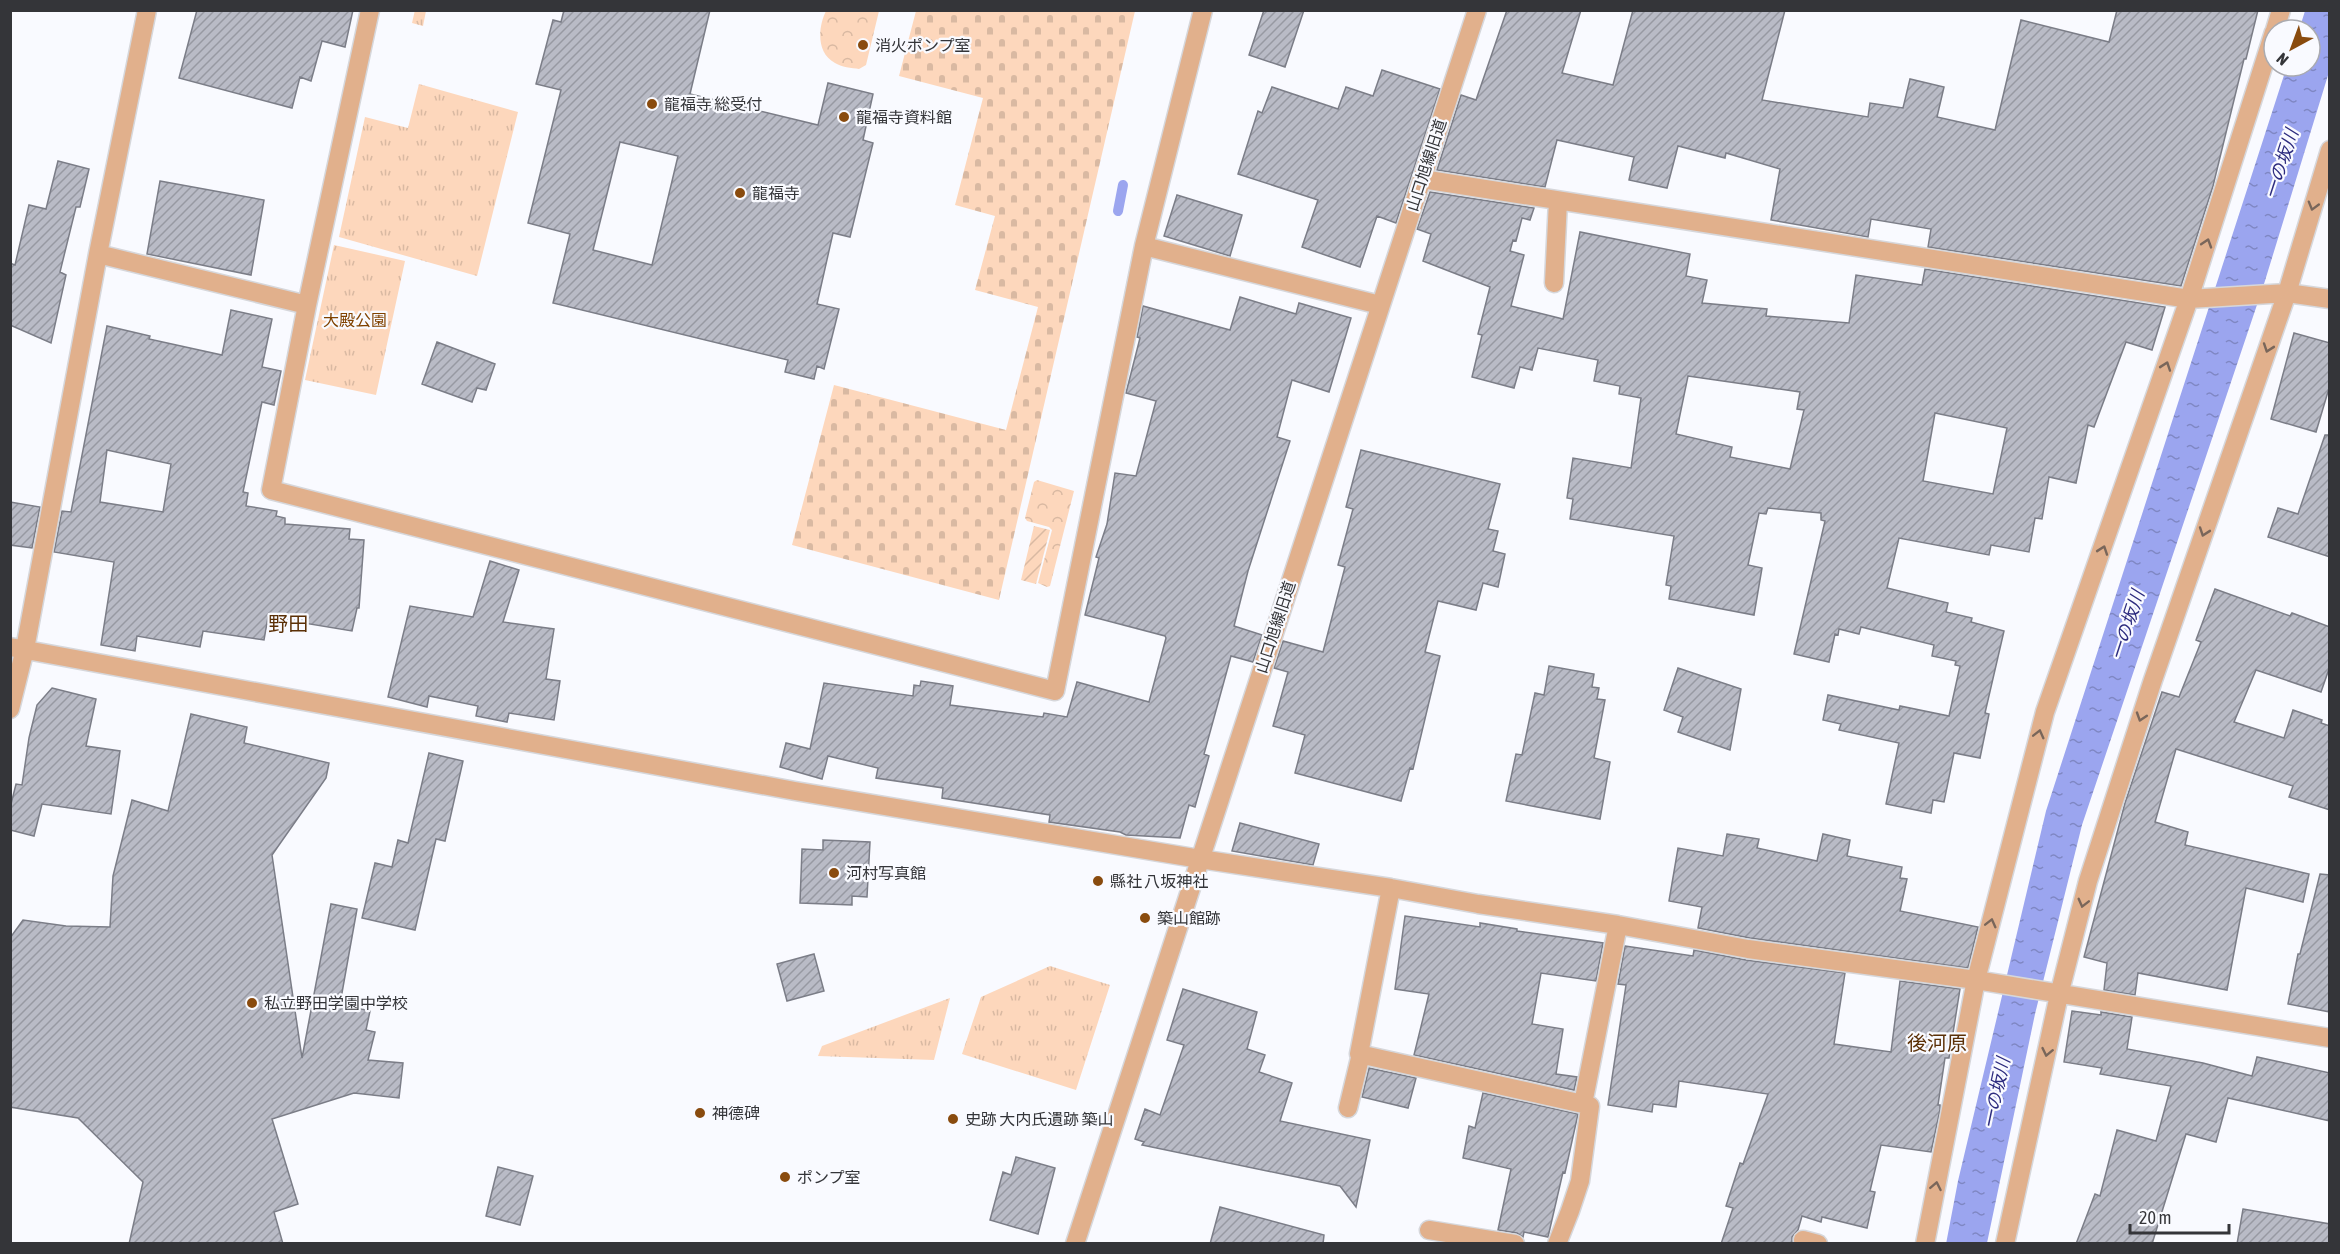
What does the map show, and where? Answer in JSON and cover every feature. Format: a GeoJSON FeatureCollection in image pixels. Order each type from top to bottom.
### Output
{"type":"FeatureCollection","features":[{"type":"Feature","properties":{"kind":"street"},"geometry":{"type":"LineString","coordinates":[[10,708],[18,648],[147,10]]}},
{"type":"Feature","properties":{"kind":"street"},"geometry":{"type":"LineString","coordinates":[[370,10],[307,305],[271,490],[1055,692],[1144,246],[1203,10]]}},
{"type":"Feature","properties":{"kind":"street","name":"山口旭線旧道"},"geometry":{"type":"LineString","coordinates":[[1075,1244],[1477,10]]}},
{"type":"Feature","properties":{"kind":"street"},"geometry":{"type":"LineString","coordinates":[[1924,1244],[2045,712],[2197,299],[2262,73]]}},
{"type":"Feature","properties":{"kind":"street"},"geometry":{"type":"LineString","coordinates":[[2005,1244],[2052,993],[2153,680],[2287,293],[2330,150]]}},
{"type":"Feature","properties":{"kind":"street"},"geometry":{"type":"LineString","coordinates":[[1422,179],[2197,299],[2287,293],[2330,299]]}},
{"type":"Feature","properties":{"kind":"street"},"geometry":{"type":"LineString","coordinates":[[1554,283],[1558,201]]}},
{"type":"Feature","properties":{"kind":"street"},"geometry":{"type":"LineString","coordinates":[[1144,246],[1380,305]]}},
{"type":"Feature","properties":{"kind":"street"},"geometry":{"type":"LineString","coordinates":[[98,254],[307,305]]}},
{"type":"Feature","properties":{"kind":"street"},"geometry":{"type":"LineString","coordinates":[[18,648],[795,791],[1200,859],[1618,925],[1748,949],[1985,982],[2330,1038]]}},
{"type":"Feature","properties":{"kind":"street"},"geometry":{"type":"LineString","coordinates":[[1348,1108],[1361,1054],[1359,1054],[1391,888]]}},
{"type":"Feature","properties":{"kind":"street"},"geometry":{"type":"LineString","coordinates":[[1583,1104],[1618,925]]}},
{"type":"Feature","properties":{"kind":"street"},"geometry":{"type":"LineString","coordinates":[[1361,1054],[1590,1106],[1580,1181],[1557,1244]]}},
{"type":"Feature","properties":{"kind":"street"},"geometry":{"type":"LineString","coordinates":[[1430,1230],[1515,1244]]}},
{"type":"Feature","properties":{"kind":"green space"},"geometry":{"type":"Polygon","coordinates":[[[415,10],[426,11],[423,26],[412,23],[415,10]]]}},
{"type":"Feature","properties":{"kind":"green space"},"geometry":{"type":"Polygon","coordinates":[[[826,11],[879,11],[866,65],[859,69],[843,66],[829,59],[824,53],[820,32],[826,11]]]}},
{"type":"Feature","properties":{"kind":"green space"},"geometry":{"type":"Polygon","coordinates":[[[916,11],[1135,11],[999,600],[792,545],[834,385],[1006,430],[1038,307],[975,290],[995,216],[955,205],[983,98],[899,76],[916,11]]]}},
{"type":"Feature","properties":{"kind":"green space"},"geometry":{"type":"Polygon","coordinates":[[[419,84],[518,112],[477,276],[339,237],[365,117],[408,128],[419,84]]]}},
{"type":"Feature","properties":{"kind":"green space","name":"大殿公園"},"geometry":{"type":"Polygon","coordinates":[[[334,245],[405,261],[376,395],[305,380],[334,245]]]}},
{"type":"Feature","properties":{"kind":"green space"},"geometry":{"type":"Polygon","coordinates":[[[1037,480],[1074,491],[1050,586],[1047,587],[1038,583],[1052,530],[1049,527],[1027,521],[1025,518],[1034,482],[1037,480]]]}},
{"type":"Feature","properties":{"kind":"green space"},"geometry":{"type":"Polygon","coordinates":[[[1034,526],[1050,530],[1036,584],[1021,580],[1034,526]]]}},
{"type":"Feature","properties":{"kind":"green space"},"geometry":{"type":"Polygon","coordinates":[[[1050,966],[1110,985],[1076,1090],[962,1054],[981,997],[1050,966]]]}},
{"type":"Feature","properties":{"kind":"green space"},"geometry":{"type":"Polygon","coordinates":[[[950,998],[934,1060],[818,1056],[822,1046],[950,998]]]}},
{"type":"Feature","properties":{"kind":"water","name":"一の坂川"},"geometry":{"type":"Polygon","coordinates":[[[2305,11],[2329,11],[2329,72],[2264,284],[2082,825],[2035,1014],[1987,1243],[1946,1244],[1958,1181],[2046,811],[2283,78],[2322,78],[2322,18],[2303,18],[2305,11]]]}},
{"type":"Feature","properties":{"kind":"building"},"geometry":{"type":"Polygon","coordinates":[[[197,10],[353,10],[345,47],[322,41],[311,81],[300,77],[292,108],[179,78],[197,10]]]}},
{"type":"Feature","properties":{"kind":"building"},"geometry":{"type":"Polygon","coordinates":[[[564,10],[710,10],[690,94],[818,125],[828,83],[873,94],[863,140],[873,143],[850,237],[833,233],[817,304],[839,309],[824,369],[817,366],[814,379],[785,372],[788,360],[553,303],[570,234],[528,223],[561,90],[536,84],[553,20],[561,22],[564,10]],[[620,142],[593,250],[652,265],[678,156],[620,142]]]}},
{"type":"Feature","properties":{"kind":"building"},"geometry":{"type":"Polygon","coordinates":[[[1264,10],[1304,10],[1285,67],[1249,55],[1264,10]]]}},
{"type":"Feature","properties":{"kind":"building"},"geometry":{"type":"Polygon","coordinates":[[[1507,10],[1581,10],[1562,73],[1613,85],[1633,10],[1785,10],[1762,100],[1868,117],[1870,103],[1903,108],[1910,79],[1944,87],[1937,117],[1995,130],[2021,20],[2109,42],[2117,10],[2258,10],[2213,186],[2181,286],[1928,247],[1931,229],[1871,219],[1868,237],[1771,220],[1780,169],[1726,153],[1725,158],[1678,146],[1667,188],[1629,180],[1634,157],[1557,140],[1545,187],[1437,170],[1461,95],[1476,100],[1507,10]]]}},
{"type":"Feature","properties":{"kind":"building"},"geometry":{"type":"Polygon","coordinates":[[[1382,70],[1440,89],[1396,223],[1377,216],[1360,267],[1302,247],[1318,200],[1238,174],[1258,111],[1262,113],[1272,87],[1338,109],[1346,87],[1373,96],[1382,70]]]}},
{"type":"Feature","properties":{"kind":"building"},"geometry":{"type":"Polygon","coordinates":[[[58,161],[89,169],[80,207],[76,207],[60,272],[66,275],[51,343],[10,325],[10,263],[15,265],[29,205],[46,209],[58,161]]]}},
{"type":"Feature","properties":{"kind":"building"},"geometry":{"type":"Polygon","coordinates":[[[160,181],[264,200],[251,275],[147,254],[160,181]]]}},
{"type":"Feature","properties":{"kind":"building"},"geometry":{"type":"Polygon","coordinates":[[[1430,192],[1534,208],[1530,220],[1522,218],[1516,241],[1513,240],[1510,251],[1524,255],[1511,306],[1563,319],[1580,232],[1690,254],[1686,276],[1707,280],[1702,303],[1767,309],[1766,316],[1849,323],[1856,275],[1922,285],[1925,269],[2165,307],[2152,350],[2126,342],[2094,427],[2088,425],[2076,483],[2049,477],[2042,519],[2035,518],[2029,552],[1991,545],[1989,555],[1899,538],[1887,588],[1948,603],[1946,612],[1972,618],[1971,622],[2004,631],[1985,713],[1989,714],[1980,758],[1954,753],[1944,802],[1933,800],[1931,813],[1886,804],[1899,743],[1839,730],[1841,724],[1823,720],[1828,695],[1899,710],[1900,706],[1949,716],[1960,666],[1955,665],[1956,661],[1932,656],[1934,645],[1861,627],[1859,634],[1839,629],[1838,635],[1835,634],[1829,662],[1794,654],[1825,521],[1821,520],[1821,513],[1768,508],[1766,514],[1759,513],[1748,565],[1762,568],[1754,615],[1669,599],[1671,586],[1666,585],[1674,536],[1570,519],[1573,499],[1567,498],[1573,458],[1631,468],[1641,398],[1619,394],[1620,386],[1594,381],[1598,360],[1538,348],[1532,370],[1520,367],[1514,388],[1472,377],[1482,335],[1478,334],[1490,287],[1423,261],[1431,234],[1417,229],[1430,192]],[[1688,376],[1676,434],[1732,447],[1730,457],[1790,469],[1804,410],[1797,409],[1800,392],[1688,376]],[[1935,413],[1923,481],[1993,494],[2007,428],[1935,413]]]}},
{"type":"Feature","properties":{"kind":"building"},"geometry":{"type":"Polygon","coordinates":[[[1177,195],[1242,215],[1230,256],[1164,236],[1177,195]]]}},
{"type":"Feature","properties":{"kind":"building"},"geometry":{"type":"Polygon","coordinates":[[[1240,297],[1296,314],[1299,303],[1351,318],[1329,392],[1292,380],[1277,437],[1290,441],[1248,571],[1234,626],[1262,635],[1253,662],[1231,656],[1204,754],[1209,756],[1195,807],[1189,805],[1180,838],[1126,835],[1120,832],[1049,822],[1050,815],[942,798],[943,788],[876,778],[878,768],[828,756],[822,779],[780,767],[786,743],[810,749],[824,683],[913,696],[914,685],[920,686],[921,681],[953,686],[950,705],[1043,717],[1044,713],[1067,717],[1077,682],[1149,702],[1165,636],[1085,615],[1099,558],[1096,557],[1107,524],[1115,473],[1136,476],[1156,401],[1126,393],[1140,338],[1137,337],[1143,306],[1230,330],[1240,297]]]}},
{"type":"Feature","properties":{"kind":"building"},"geometry":{"type":"Polygon","coordinates":[[[231,310],[272,319],[262,367],[281,371],[274,405],[262,402],[243,492],[248,493],[246,506],[277,511],[276,516],[285,518],[285,524],[350,529],[349,539],[364,540],[359,608],[357,608],[352,631],[268,617],[264,640],[203,631],[200,647],[137,636],[135,651],[101,645],[114,562],[54,552],[62,511],[71,512],[107,326],[150,336],[149,339],[222,355],[231,310]],[[107,450],[100,502],[163,512],[171,464],[107,450]]]}},
{"type":"Feature","properties":{"kind":"building"},"geometry":{"type":"Polygon","coordinates":[[[2294,333],[2330,343],[2330,385],[2316,432],[2271,419],[2294,333]]]}},
{"type":"Feature","properties":{"kind":"building"},"geometry":{"type":"Polygon","coordinates":[[[437,342],[495,364],[486,390],[477,388],[472,402],[422,384],[437,342]]]}},
{"type":"Feature","properties":{"kind":"building"},"geometry":{"type":"Polygon","coordinates":[[[2325,435],[2330,435],[2330,557],[2268,537],[2278,508],[2298,514],[2325,435]]]}},
{"type":"Feature","properties":{"kind":"building"},"geometry":{"type":"Polygon","coordinates":[[[1361,450],[1500,484],[1488,529],[1498,531],[1493,551],[1505,554],[1498,587],[1483,583],[1476,610],[1438,601],[1425,652],[1440,656],[1413,769],[1410,768],[1401,801],[1295,773],[1305,735],[1273,726],[1288,672],[1274,668],[1283,641],[1323,652],[1345,567],[1338,565],[1353,509],[1346,507],[1361,450]]]}},
{"type":"Feature","properties":{"kind":"building"},"geometry":{"type":"Polygon","coordinates":[[[10,502],[40,507],[32,548],[10,545],[10,502]]]}},
{"type":"Feature","properties":{"kind":"building"},"geometry":{"type":"Polygon","coordinates":[[[490,561],[519,570],[503,622],[554,629],[546,679],[560,681],[554,720],[509,713],[507,722],[476,716],[478,706],[429,696],[427,707],[388,697],[410,606],[473,617],[490,561]]]}},
{"type":"Feature","properties":{"kind":"building"},"geometry":{"type":"Polygon","coordinates":[[[2215,589],[2290,616],[2292,613],[2330,627],[2330,666],[2321,692],[2256,670],[2234,722],[2284,738],[2293,710],[2322,720],[2321,723],[2330,726],[2330,810],[2289,797],[2293,786],[2176,749],[2155,822],[2188,832],[2185,845],[2309,874],[2303,902],[2246,888],[2227,990],[2138,973],[2135,995],[2104,990],[2107,963],[2084,957],[2125,803],[2162,692],[2179,697],[2201,642],[2196,640],[2215,589]]]}},
{"type":"Feature","properties":{"kind":"building"},"geometry":{"type":"Polygon","coordinates":[[[1549,666],[1594,674],[1592,687],[1599,688],[1597,699],[1605,700],[1594,758],[1610,762],[1600,819],[1506,801],[1516,754],[1522,755],[1535,693],[1544,695],[1549,666]]]}},
{"type":"Feature","properties":{"kind":"building"},"geometry":{"type":"Polygon","coordinates":[[[1678,668],[1741,689],[1730,750],[1678,732],[1683,717],[1664,710],[1678,668]]]}},
{"type":"Feature","properties":{"kind":"building"},"geometry":{"type":"Polygon","coordinates":[[[52,688],[96,699],[86,746],[120,751],[111,814],[42,804],[34,836],[10,830],[10,808],[16,784],[22,785],[37,705],[52,688]]]}},
{"type":"Feature","properties":{"kind":"building"},"geometry":{"type":"Polygon","coordinates":[[[191,714],[247,727],[244,743],[329,763],[326,778],[272,855],[302,1058],[331,904],[357,909],[340,1004],[370,1011],[366,1030],[375,1032],[368,1060],[403,1063],[399,1098],[354,1093],[272,1119],[298,1204],[274,1212],[283,1244],[129,1244],[143,1182],[78,1118],[10,1107],[10,938],[23,920],[66,926],[110,927],[113,876],[132,800],[168,811],[191,714]]]}},
{"type":"Feature","properties":{"kind":"building"},"geometry":{"type":"Polygon","coordinates":[[[429,753],[463,761],[445,841],[436,839],[415,930],[362,918],[375,863],[392,867],[398,840],[408,843],[429,753]]]}},
{"type":"Feature","properties":{"kind":"building"},"geometry":{"type":"Polygon","coordinates":[[[1240,823],[1319,844],[1313,865],[1232,851],[1240,823]]]}},
{"type":"Feature","properties":{"kind":"building"},"geometry":{"type":"Polygon","coordinates":[[[1727,834],[1759,839],[1757,848],[1817,861],[1823,834],[1850,840],[1847,856],[1902,867],[1900,878],[1907,879],[1900,911],[1978,927],[1968,968],[1750,938],[1698,928],[1702,907],[1669,901],[1678,848],[1723,856],[1727,834]]]}},
{"type":"Feature","properties":{"kind":"building","name":"河村写真館"},"geometry":{"type":"Polygon","coordinates":[[[823,840],[870,842],[867,897],[852,896],[852,905],[800,903],[802,849],[823,850],[823,840]]]}},
{"type":"Feature","properties":{"kind":"building"},"geometry":{"type":"Polygon","coordinates":[[[2320,874],[2330,875],[2330,1012],[2288,1004],[2298,954],[2300,954],[2320,874]]]}},
{"type":"Feature","properties":{"kind":"building"},"geometry":{"type":"Polygon","coordinates":[[[1405,916],[1480,927],[1480,923],[1517,929],[1517,931],[1603,943],[1596,981],[1541,973],[1532,1024],[1563,1029],[1556,1074],[1577,1077],[1574,1090],[1414,1055],[1429,994],[1395,989],[1405,916]]]}},
{"type":"Feature","properties":{"kind":"building"},"geometry":{"type":"Polygon","coordinates":[[[1625,946],[1693,956],[1694,950],[1746,960],[1845,973],[1834,1044],[1891,1052],[1900,981],[1960,989],[1949,1058],[1945,1058],[1938,1105],[1940,1105],[1940,1110],[1931,1152],[1881,1145],[1870,1191],[1875,1192],[1867,1228],[1822,1217],[1821,1222],[1802,1216],[1798,1230],[1792,1237],[1792,1244],[1721,1244],[1733,1208],[1726,1206],[1740,1163],[1743,1164],[1768,1094],[1679,1081],[1676,1107],[1653,1104],[1652,1112],[1608,1105],[1626,985],[1618,984],[1625,946]]]}},
{"type":"Feature","properties":{"kind":"building"},"geometry":{"type":"Polygon","coordinates":[[[814,954],[824,991],[787,1001],[777,964],[814,954]]]}},
{"type":"Feature","properties":{"kind":"building"},"geometry":{"type":"Polygon","coordinates":[[[1183,989],[1257,1012],[1247,1049],[1265,1055],[1259,1072],[1292,1083],[1280,1121],[1370,1140],[1356,1207],[1340,1186],[1142,1145],[1144,1142],[1135,1139],[1145,1109],[1160,1115],[1184,1045],[1167,1040],[1183,989]]]}},
{"type":"Feature","properties":{"kind":"building"},"geometry":{"type":"Polygon","coordinates":[[[2072,1011],[2101,1015],[2101,1012],[2132,1017],[2127,1049],[2203,1063],[2252,1076],[2257,1057],[2330,1073],[2330,1121],[2228,1098],[2216,1142],[2186,1134],[2152,1244],[2076,1244],[2095,1194],[2100,1196],[2117,1130],[2156,1141],[2171,1086],[2100,1074],[2102,1068],[2064,1062],[2072,1011]]]}},
{"type":"Feature","properties":{"kind":"building"},"geometry":{"type":"Polygon","coordinates":[[[1369,1068],[1416,1078],[1408,1108],[1362,1097],[1369,1068]]]}},
{"type":"Feature","properties":{"kind":"building"},"geometry":{"type":"Polygon","coordinates":[[[1483,1093],[1578,1114],[1548,1237],[1524,1232],[1523,1237],[1517,1233],[1498,1230],[1511,1169],[1463,1158],[1469,1126],[1475,1128],[1483,1093]]]}},
{"type":"Feature","properties":{"kind":"building"},"geometry":{"type":"Polygon","coordinates":[[[1016,1157],[1055,1168],[1038,1234],[990,1220],[1003,1172],[1011,1175],[1016,1157]]]}},
{"type":"Feature","properties":{"kind":"building"},"geometry":{"type":"Polygon","coordinates":[[[498,1167],[533,1176],[520,1225],[486,1216],[498,1167]]]}},
{"type":"Feature","properties":{"kind":"building"},"geometry":{"type":"Polygon","coordinates":[[[1220,1207],[1324,1235],[1323,1244],[1210,1244],[1220,1207]]]}},
{"type":"Feature","properties":{"kind":"building"},"geometry":{"type":"Polygon","coordinates":[[[2243,1209],[2330,1224],[2330,1244],[2237,1244],[2243,1209]]]}},
{"type":"Feature","properties":{"kind":"waterway"},"geometry":{"type":"LineString","coordinates":[[1118,211],[1123,185]]}},
{"type":"Feature","properties":{"kind":"place","name":"消火ポンプ室"},"geometry":{"type":"Point","coordinates":[863,45]}},
{"type":"Feature","properties":{"kind":"place","name":"龍福寺 総受付"},"geometry":{"type":"Point","coordinates":[652,104]}},
{"type":"Feature","properties":{"kind":"place","name":"龍福寺資料館"},"geometry":{"type":"Point","coordinates":[844,117]}},
{"type":"Feature","properties":{"kind":"place","name":"龍福寺"},"geometry":{"type":"Point","coordinates":[740,193]}},
{"type":"Feature","properties":{"kind":"place","name":"河村写真館"},"geometry":{"type":"Point","coordinates":[834,873]}},
{"type":"Feature","properties":{"kind":"place","name":"縣社 八坂神社"},"geometry":{"type":"Point","coordinates":[1098,881]}},
{"type":"Feature","properties":{"kind":"place","name":"築山館跡"},"geometry":{"type":"Point","coordinates":[1145,918]}},
{"type":"Feature","properties":{"kind":"place","name":"私立野田学園中学校"},"geometry":{"type":"Point","coordinates":[252,1003]}},
{"type":"Feature","properties":{"kind":"place","name":"神德碑"},"geometry":{"type":"Point","coordinates":[700,1113]}},
{"type":"Feature","properties":{"kind":"place","name":"史跡 大内氏遺跡 築山"},"geometry":{"type":"Point","coordinates":[953,1119]}},
{"type":"Feature","properties":{"kind":"place","name":"ポンプ室"},"geometry":{"type":"Point","coordinates":[785,1177]}},
{"type":"Feature","properties":{"kind":"district","name":"野田"},"geometry":{"type":"Point","coordinates":[288,623]}},
{"type":"Feature","properties":{"kind":"district","name":"後河原"},"geometry":{"type":"Point","coordinates":[1937,1042]}}]}
